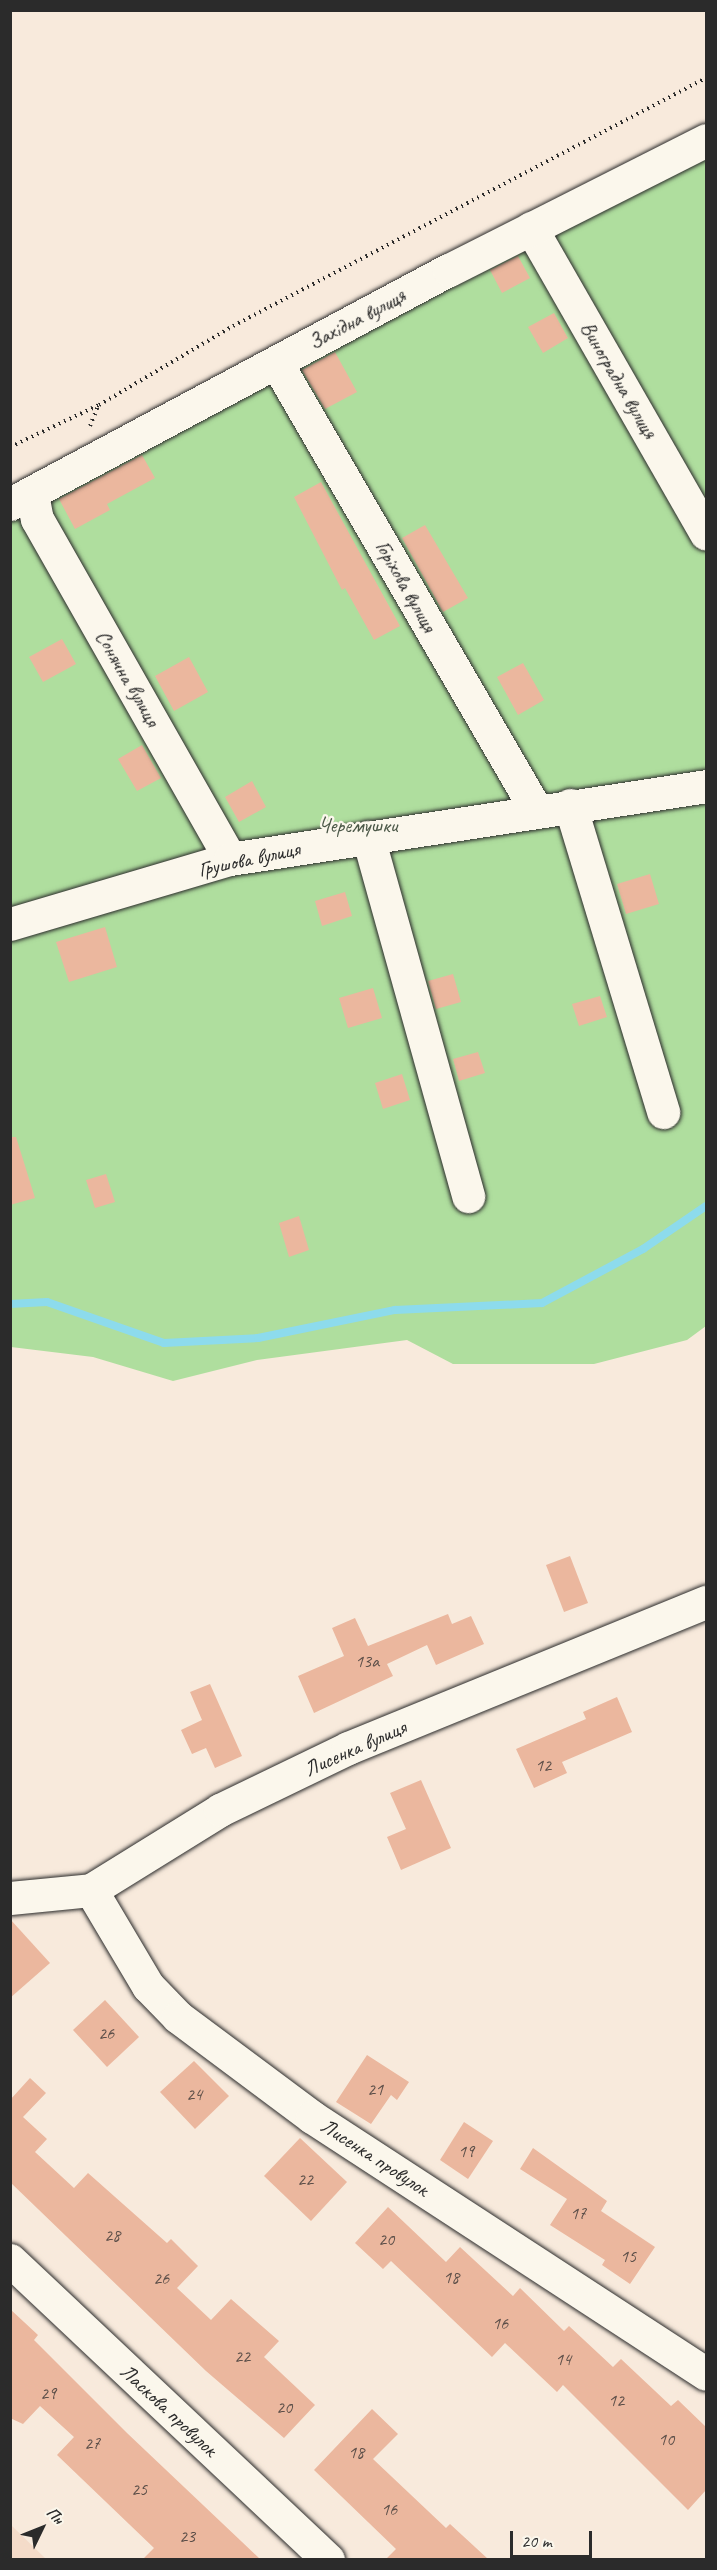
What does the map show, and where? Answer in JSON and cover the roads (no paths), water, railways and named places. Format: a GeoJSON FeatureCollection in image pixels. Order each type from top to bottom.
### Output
{"type":"FeatureCollection","features":[{"type":"Feature","properties":{"kind":"street","name":"Західна вулиця"},"geometry":{"type":"LineString","coordinates":[[21,499],[531,228],[706,140]]}},
{"type":"Feature","properties":{"kind":"street","name":"Виноградна вулиця"},"geometry":{"type":"LineString","coordinates":[[531,228],[706,533]]}},
{"type":"Feature","properties":{"kind":"street","name":"Горіхова вулиця"},"geometry":{"type":"LineString","coordinates":[[276,362],[536,810]]}},
{"type":"Feature","properties":{"kind":"street","name":"Сонячна вулиця"},"geometry":{"type":"LineString","coordinates":[[21,499],[38,519],[231,859]]}},
{"type":"Feature","properties":{"kind":"street","name":"Грушова вулиця"},"geometry":{"type":"LineString","coordinates":[[10,924],[231,859],[536,810],[706,786]]}},
{"type":"Feature","properties":{"kind":"street"},"geometry":{"type":"LineString","coordinates":[[570,805],[663,1112]]}},
{"type":"Feature","properties":{"kind":"street"},"geometry":{"type":"LineString","coordinates":[[368,837],[468,1196]]}},
{"type":"Feature","properties":{"kind":"street","name":"Лисенка вулиця"},"geometry":{"type":"LineString","coordinates":[[10,1898],[91,1890],[220,1810],[348,1748],[706,1602]]}},
{"type":"Feature","properties":{"kind":"street","name":"Лисенка провулок"},"geometry":{"type":"LineString","coordinates":[[91,1890],[148,1986],[178,2017],[312,2117],[706,2374]]}},
{"type":"Feature","properties":{"kind":"street","name":"Ласкова провулок"},"geometry":{"type":"LineString","coordinates":[[10,2260],[328,2559]]}},
{"type":"Feature","properties":{"kind":"waterway"},"geometry":{"type":"LineString","coordinates":[[10,1304],[47,1302],[164,1343],[258,1338],[395,1310],[542,1303],[643,1249],[706,1206]]}},
{"type":"Feature","properties":{"kind":"park label","name":"Черемушки"},"geometry":{"type":"Point","coordinates":[358,825]}}]}
